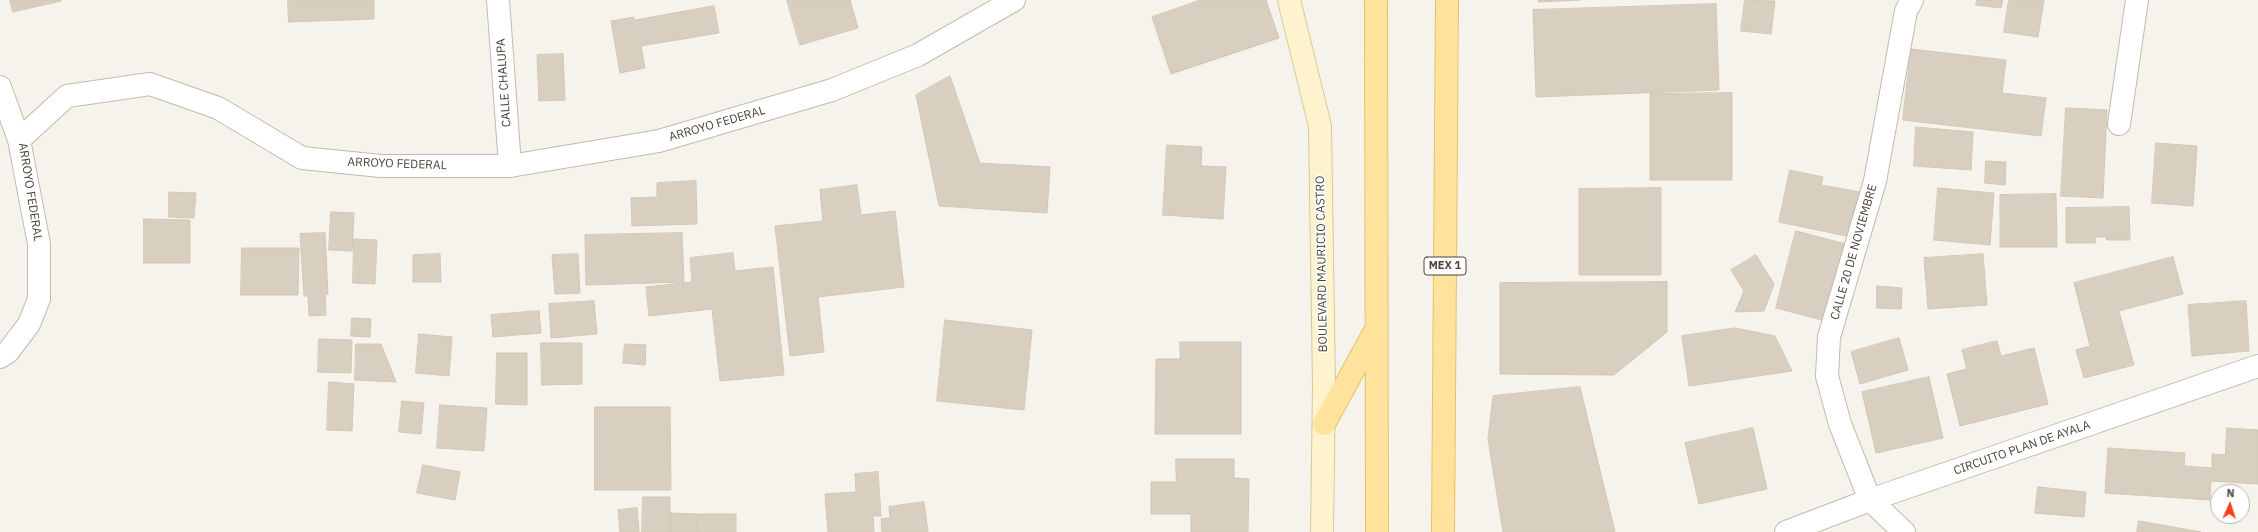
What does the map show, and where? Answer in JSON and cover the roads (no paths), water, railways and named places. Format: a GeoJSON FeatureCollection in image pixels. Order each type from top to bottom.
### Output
{"type":"FeatureCollection","features":[{"type":"Feature","properties":{"kind":"main road"},"geometry":{"type":"LineString","coordinates":[[1376,0],[1377,532]]}},
{"type":"Feature","properties":{"kind":"main road","name":"MEX 1"},"geometry":{"type":"LineString","coordinates":[[1443,532],[1447,0]]}},
{"type":"Feature","properties":{"kind":"main road"},"geometry":{"type":"LineString","coordinates":[[1324,424],[1376,328]]}},
{"type":"Feature","properties":{"kind":"street","name":"CALLE CHALUPA"},"geometry":{"type":"LineString","coordinates":[[498,0],[510,166]]}},
{"type":"Feature","properties":{"kind":"street","name":"ARROYO FEDERAL"},"geometry":{"type":"LineString","coordinates":[[0,357],[8,352],[29,324],[39,299],[39,244],[20,140],[67,96],[150,84],[218,108],[302,158],[381,166],[510,166],[659,141],[832,90],[918,55],[1014,0]]}},
{"type":"Feature","properties":{"kind":"street","name":"BOULEVARD MAURICIO CASTRO"},"geometry":{"type":"LineString","coordinates":[[1289,0],[1320,126],[1324,424],[1322,532]]}},
{"type":"Feature","properties":{"kind":"street","name":"CALLE 20 DE NOVIEMBRE"},"geometry":{"type":"LineString","coordinates":[[1870,500],[1840,424],[1827,376],[1830,337],[1875,181],[1906,11],[1912,0]]}},
{"type":"Feature","properties":{"kind":"street"},"geometry":{"type":"LineString","coordinates":[[2119,124],[2137,0]]}},
{"type":"Feature","properties":{"kind":"street"},"geometry":{"type":"LineString","coordinates":[[0,87],[20,140]]}},
{"type":"Feature","properties":{"kind":"street","name":"CIRCUITO PLAN DE AYALA"},"geometry":{"type":"LineString","coordinates":[[1786,532],[1870,500],[2258,366]]}},
{"type":"Feature","properties":{"kind":"street"},"geometry":{"type":"LineString","coordinates":[[1870,500],[1904,532]]}}]}
